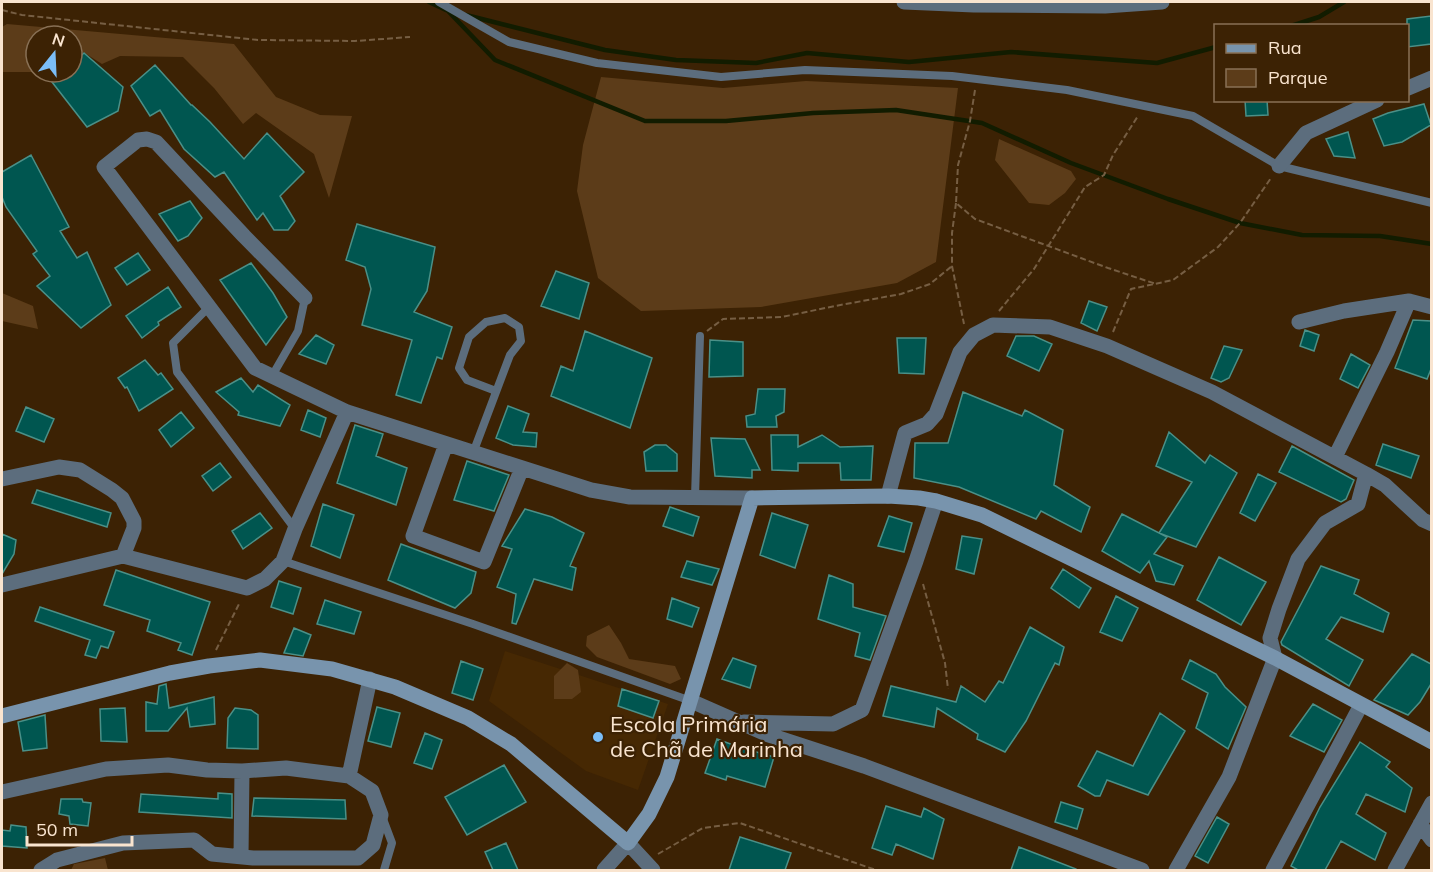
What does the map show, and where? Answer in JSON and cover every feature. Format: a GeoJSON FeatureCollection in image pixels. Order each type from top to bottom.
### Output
{"type":"FeatureCollection","features":[{"type":"Feature","properties":{"kind":"street"},"geometry":{"type":"LineString","coordinates":[[904,2],[1106,4],[1162,2]]}},
{"type":"Feature","properties":{"kind":"street"},"geometry":{"type":"LineString","coordinates":[[1409,87],[1431,78]]}},
{"type":"Feature","properties":{"kind":"street"},"geometry":{"type":"LineString","coordinates":[[1279,166],[1306,133],[1373,102]]}},
{"type":"Feature","properties":{"kind":"street"},"geometry":{"type":"LineString","coordinates":[[305,298],[156,142],[147,139],[138,140],[104,167],[255,368],[347,412],[591,490],[630,497],[888,496],[936,501],[982,515],[1275,658],[1431,742]]}},
{"type":"Feature","properties":{"kind":"street"},"geometry":{"type":"LineString","coordinates":[[1335,457],[1387,352],[1409,301]]}},
{"type":"Feature","properties":{"kind":"street"},"geometry":{"type":"LineString","coordinates":[[1299,322],[1344,311],[1409,301],[1431,307]]}},
{"type":"Feature","properties":{"kind":"street"},"geometry":{"type":"LineString","coordinates":[[888,496],[905,433],[927,424],[936,414],[960,352],[974,335],[993,325],[1050,327],[1107,346],[1212,392],[1386,485],[1423,520],[1431,524]]}},
{"type":"Feature","properties":{"kind":"street"},"geometry":{"type":"LineString","coordinates":[[2,585],[123,556],[247,588],[265,579],[283,561],[294,529],[347,412]]}},
{"type":"Feature","properties":{"kind":"street"},"geometry":{"type":"LineString","coordinates":[[446,444],[412,537],[484,562],[522,468]]}},
{"type":"Feature","properties":{"kind":"street"},"geometry":{"type":"LineString","coordinates":[[2,479],[68,467],[80,470],[112,490],[122,498],[134,521],[132,535],[123,556]]}},
{"type":"Feature","properties":{"kind":"street"},"geometry":{"type":"LineString","coordinates":[[1176,870],[1229,777],[1275,658],[1269,638],[1299,559],[1325,523],[1358,504],[1366,474]]}},
{"type":"Feature","properties":{"kind":"street"},"geometry":{"type":"LineString","coordinates":[[604,870],[649,814],[667,777],[752,498]]}},
{"type":"Feature","properties":{"kind":"street"},"geometry":{"type":"LineString","coordinates":[[738,721],[833,724],[862,710],[936,501]]}},
{"type":"Feature","properties":{"kind":"street"},"geometry":{"type":"LineString","coordinates":[[2,716],[170,673],[209,666],[260,660],[332,669],[395,687],[468,718],[511,744],[628,843],[649,866]]}},
{"type":"Feature","properties":{"kind":"street"},"geometry":{"type":"LineString","coordinates":[[349,776],[370,679]]}},
{"type":"Feature","properties":{"kind":"street"},"geometry":{"type":"LineString","coordinates":[[692,701],[766,734],[864,766],[1142,870]]}},
{"type":"Feature","properties":{"kind":"street"},"geometry":{"type":"LineString","coordinates":[[1273,870],[1361,705]]}},
{"type":"Feature","properties":{"kind":"street"},"geometry":{"type":"LineString","coordinates":[[2,792],[106,769],[168,765],[207,770],[242,771],[286,768],[349,776],[372,791],[381,815],[373,845],[358,858],[253,858],[212,854],[195,840],[123,843],[57,860],[41,870]]}},
{"type":"Feature","properties":{"kind":"street"},"geometry":{"type":"LineString","coordinates":[[241,856],[242,771]]}},
{"type":"Feature","properties":{"kind":"street"},"geometry":{"type":"LineString","coordinates":[[1395,870],[1431,803]]}},
{"type":"Feature","properties":{"kind":"street"},"geometry":{"type":"LineString","coordinates":[[1420,824],[1431,840]]}},
{"type":"Feature","properties":{"kind":"lane"},"geometry":{"type":"LineString","coordinates":[[439,2],[509,42],[597,63],[721,76],[805,70],[940,75],[1067,90],[1193,116],[1279,166],[1431,203]]}},
{"type":"Feature","properties":{"kind":"lane"},"geometry":{"type":"LineString","coordinates":[[272,376],[298,331],[305,298]]}},
{"type":"Feature","properties":{"kind":"lane"},"geometry":{"type":"LineString","coordinates":[[209,307],[173,343],[177,372],[294,529]]}},
{"type":"Feature","properties":{"kind":"lane"},"geometry":{"type":"LineString","coordinates":[[473,453],[510,355],[521,341],[519,327],[505,318],[486,322],[469,337],[459,368],[467,380],[496,391]]}},
{"type":"Feature","properties":{"kind":"lane"},"geometry":{"type":"LineString","coordinates":[[695,497],[700,336]]}},
{"type":"Feature","properties":{"kind":"lane"},"geometry":{"type":"LineString","coordinates":[[283,561],[473,624],[692,701]]}},
{"type":"Feature","properties":{"kind":"lane"},"geometry":{"type":"LineString","coordinates":[[381,815],[392,843],[384,870]]}},
{"type":"Feature","properties":{"kind":"path"},"geometry":{"type":"LineString","coordinates":[[2,10],[22,15],[258,40],[354,41],[410,37]]}},
{"type":"Feature","properties":{"kind":"path"},"geometry":{"type":"LineString","coordinates":[[964,346],[964,324],[952,266],[951,233],[958,165],[970,121],[977,79]]}},
{"type":"Feature","properties":{"kind":"path"},"geometry":{"type":"LineString","coordinates":[[986,329],[1034,269],[1084,187],[1104,175],[1113,155],[1145,106]]}},
{"type":"Feature","properties":{"kind":"path"},"geometry":{"type":"LineString","coordinates":[[1107,346],[1131,289],[1173,280],[1218,247],[1240,223],[1279,166]]}},
{"type":"Feature","properties":{"kind":"path"},"geometry":{"type":"LineString","coordinates":[[956,202],[975,219],[1156,284]]}},
{"type":"Feature","properties":{"kind":"path"},"geometry":{"type":"LineString","coordinates":[[700,336],[723,320],[782,317],[901,294],[930,284],[952,266]]}},
{"type":"Feature","properties":{"kind":"path"},"geometry":{"type":"LineString","coordinates":[[923,584],[945,663],[948,689]]}},
{"type":"Feature","properties":{"kind":"path"},"geometry":{"type":"LineString","coordinates":[[209,666],[247,588]]}},
{"type":"Feature","properties":{"kind":"path"},"geometry":{"type":"LineString","coordinates":[[649,866],[703,828],[740,823],[876,870]]}},
{"type":"Feature","properties":{"kind":"shaded area","name":"Escola Primária de Chã de Marinha"},"geometry":{"type":"Polygon","coordinates":[[[505,651],[668,704],[638,790],[586,771],[489,701],[505,651]]]}},
{"type":"Feature","properties":{"kind":"green space"},"geometry":{"type":"Polygon","coordinates":[[[7,24],[24,25],[24,72],[2,72],[2,27],[7,24]]]}},
{"type":"Feature","properties":{"kind":"green space"},"geometry":{"type":"Polygon","coordinates":[[[84,31],[234,44],[276,97],[320,115],[352,116],[329,198],[314,154],[256,113],[243,124],[214,88],[183,57],[120,56],[102,64],[84,53],[84,31]]]}},
{"type":"Feature","properties":{"kind":"green space"},"geometry":{"type":"Polygon","coordinates":[[[601,77],[723,88],[806,81],[958,88],[936,262],[897,283],[761,307],[641,311],[598,278],[577,191],[583,145],[601,77]]]}},
{"type":"Feature","properties":{"kind":"green space"},"geometry":{"type":"Polygon","coordinates":[[[999,139],[1071,171],[1076,179],[1065,193],[1049,205],[1029,203],[995,160],[999,139]]]}},
{"type":"Feature","properties":{"kind":"green space"},"geometry":{"type":"Polygon","coordinates":[[[2,293],[33,306],[38,329],[2,321],[2,293]]]}},
{"type":"Feature","properties":{"kind":"green space"},"geometry":{"type":"Polygon","coordinates":[[[609,625],[629,659],[675,666],[681,679],[670,684],[597,657],[586,646],[587,636],[609,625]]]}},
{"type":"Feature","properties":{"kind":"green space"},"geometry":{"type":"Polygon","coordinates":[[[567,663],[578,670],[581,692],[572,699],[554,699],[554,676],[567,663]]]}},
{"type":"Feature","properties":{"kind":"green space"},"geometry":{"type":"Polygon","coordinates":[[[105,858],[108,870],[71,870],[74,864],[105,858]]]}},
{"type":"Feature","properties":{"kind":"building"},"geometry":{"type":"Polygon","coordinates":[[[1431,16],[1431,44],[1409,47],[1407,19],[1431,16]]]}},
{"type":"Feature","properties":{"kind":"building"},"geometry":{"type":"Polygon","coordinates":[[[84,53],[123,87],[118,111],[87,127],[54,84],[84,84],[84,53]]]}},
{"type":"Feature","properties":{"kind":"building"},"geometry":{"type":"Polygon","coordinates":[[[155,65],[244,159],[267,133],[304,172],[280,196],[295,221],[288,230],[274,230],[263,213],[257,220],[224,172],[215,177],[184,149],[160,110],[150,116],[131,86],[155,65]]]}},
{"type":"Feature","properties":{"kind":"building"},"geometry":{"type":"Polygon","coordinates":[[[1245,102],[1267,102],[1268,115],[1246,116],[1245,102]]]}},
{"type":"Feature","properties":{"kind":"building"},"geometry":{"type":"Polygon","coordinates":[[[1424,104],[1431,125],[1402,142],[1384,146],[1373,119],[1424,104]]]}},
{"type":"Feature","properties":{"kind":"building"},"geometry":{"type":"Polygon","coordinates":[[[1348,132],[1355,158],[1334,156],[1326,139],[1348,132]]]}},
{"type":"Feature","properties":{"kind":"building"},"geometry":{"type":"Polygon","coordinates":[[[31,155],[69,227],[60,231],[77,258],[87,252],[111,305],[81,328],[37,286],[50,276],[33,254],[37,251],[6,207],[2,197],[2,172],[31,155]]]}},
{"type":"Feature","properties":{"kind":"building"},"geometry":{"type":"Polygon","coordinates":[[[190,201],[202,218],[188,236],[178,241],[159,214],[190,201]]]}},
{"type":"Feature","properties":{"kind":"building"},"geometry":{"type":"Polygon","coordinates":[[[357,224],[435,247],[427,291],[414,312],[452,327],[442,359],[437,357],[421,403],[396,395],[412,340],[362,325],[371,289],[365,267],[346,260],[357,224]]]}},
{"type":"Feature","properties":{"kind":"building"},"geometry":{"type":"Polygon","coordinates":[[[138,253],[150,270],[127,285],[115,268],[138,253]]]}},
{"type":"Feature","properties":{"kind":"building"},"geometry":{"type":"Polygon","coordinates":[[[251,263],[287,317],[266,345],[220,280],[251,263]]]}},
{"type":"Feature","properties":{"kind":"building"},"geometry":{"type":"Polygon","coordinates":[[[556,271],[589,283],[579,319],[541,306],[556,271]]]}},
{"type":"Feature","properties":{"kind":"building"},"geometry":{"type":"Polygon","coordinates":[[[168,287],[181,307],[158,322],[159,325],[142,338],[126,316],[168,287]]]}},
{"type":"Feature","properties":{"kind":"building"},"geometry":{"type":"Polygon","coordinates":[[[1089,301],[1107,307],[1097,331],[1081,323],[1089,301]]]}},
{"type":"Feature","properties":{"kind":"building"},"geometry":{"type":"Polygon","coordinates":[[[1413,320],[1431,321],[1431,369],[1427,379],[1395,368],[1413,320]]]}},
{"type":"Feature","properties":{"kind":"building"},"geometry":{"type":"Polygon","coordinates":[[[1305,330],[1319,335],[1314,351],[1300,346],[1305,330]]]}},
{"type":"Feature","properties":{"kind":"building"},"geometry":{"type":"Polygon","coordinates":[[[585,331],[652,358],[630,428],[551,396],[561,366],[573,371],[585,331]]]}},
{"type":"Feature","properties":{"kind":"building"},"geometry":{"type":"Polygon","coordinates":[[[316,335],[334,345],[326,364],[299,354],[316,335]]]}},
{"type":"Feature","properties":{"kind":"building"},"geometry":{"type":"Polygon","coordinates":[[[1016,336],[1034,336],[1052,344],[1039,371],[1007,356],[1016,336]]]}},
{"type":"Feature","properties":{"kind":"building"},"geometry":{"type":"Polygon","coordinates":[[[897,338],[926,338],[924,374],[899,373],[897,338]]]}},
{"type":"Feature","properties":{"kind":"building"},"geometry":{"type":"Polygon","coordinates":[[[710,340],[743,342],[743,376],[709,377],[710,340]]]}},
{"type":"Feature","properties":{"kind":"building"},"geometry":{"type":"Polygon","coordinates":[[[1224,346],[1242,350],[1229,378],[1221,382],[1211,378],[1224,346]]]}},
{"type":"Feature","properties":{"kind":"building"},"geometry":{"type":"Polygon","coordinates":[[[1351,354],[1370,365],[1358,388],[1340,379],[1351,354]]]}},
{"type":"Feature","properties":{"kind":"building"},"geometry":{"type":"Polygon","coordinates":[[[145,360],[158,375],[161,373],[173,389],[139,411],[127,387],[125,388],[118,378],[145,360]]]}},
{"type":"Feature","properties":{"kind":"building"},"geometry":{"type":"Polygon","coordinates":[[[241,378],[253,392],[258,385],[290,405],[280,426],[238,415],[239,412],[216,392],[241,378]]]}},
{"type":"Feature","properties":{"kind":"building"},"geometry":{"type":"Polygon","coordinates":[[[758,389],[785,389],[784,412],[776,416],[777,427],[747,427],[746,416],[755,414],[758,389]]]}},
{"type":"Feature","properties":{"kind":"building"},"geometry":{"type":"Polygon","coordinates":[[[963,392],[1022,416],[1025,410],[1063,430],[1054,485],[1090,507],[1081,532],[1041,511],[1036,519],[959,487],[914,478],[915,443],[948,443],[963,392]]]}},
{"type":"Feature","properties":{"kind":"building"},"geometry":{"type":"Polygon","coordinates":[[[508,406],[529,414],[523,432],[537,433],[536,447],[513,445],[496,438],[508,406]]]}},
{"type":"Feature","properties":{"kind":"building"},"geometry":{"type":"Polygon","coordinates":[[[26,407],[54,419],[44,442],[16,431],[26,407]]]}},
{"type":"Feature","properties":{"kind":"building"},"geometry":{"type":"Polygon","coordinates":[[[308,410],[326,418],[320,437],[301,430],[308,410]]]}},
{"type":"Feature","properties":{"kind":"building"},"geometry":{"type":"Polygon","coordinates":[[[181,412],[194,428],[171,447],[159,430],[181,412]]]}},
{"type":"Feature","properties":{"kind":"building"},"geometry":{"type":"Polygon","coordinates":[[[355,425],[383,434],[376,456],[407,468],[396,505],[337,483],[355,425]]]}},
{"type":"Feature","properties":{"kind":"building"},"geometry":{"type":"Polygon","coordinates":[[[1169,432],[1205,463],[1210,455],[1237,473],[1196,547],[1159,533],[1192,482],[1156,466],[1169,432]]]}},
{"type":"Feature","properties":{"kind":"building"},"geometry":{"type":"Polygon","coordinates":[[[771,435],[798,435],[798,447],[822,435],[840,447],[873,446],[871,480],[841,480],[840,463],[798,463],[798,471],[772,470],[771,435]]]}},
{"type":"Feature","properties":{"kind":"building"},"geometry":{"type":"Polygon","coordinates":[[[711,438],[745,439],[760,470],[752,470],[752,478],[715,476],[711,438]]]}},
{"type":"Feature","properties":{"kind":"building"},"geometry":{"type":"Polygon","coordinates":[[[1383,444],[1419,456],[1411,478],[1376,465],[1383,444]]]}},
{"type":"Feature","properties":{"kind":"building"},"geometry":{"type":"Polygon","coordinates":[[[655,445],[666,445],[677,454],[677,471],[646,471],[644,452],[655,445]]]}},
{"type":"Feature","properties":{"kind":"building"},"geometry":{"type":"Polygon","coordinates":[[[1292,446],[1354,480],[1346,499],[1341,502],[1279,472],[1292,446]]]}},
{"type":"Feature","properties":{"kind":"building"},"geometry":{"type":"Polygon","coordinates":[[[467,461],[509,475],[494,511],[454,500],[467,461]]]}},
{"type":"Feature","properties":{"kind":"building"},"geometry":{"type":"Polygon","coordinates":[[[220,463],[231,477],[213,491],[202,476],[220,463]]]}},
{"type":"Feature","properties":{"kind":"building"},"geometry":{"type":"Polygon","coordinates":[[[1258,474],[1276,483],[1255,521],[1240,513],[1258,474]]]}},
{"type":"Feature","properties":{"kind":"building"},"geometry":{"type":"Polygon","coordinates":[[[37,490],[111,513],[107,527],[32,503],[37,490]]]}},
{"type":"Feature","properties":{"kind":"building"},"geometry":{"type":"Polygon","coordinates":[[[323,504],[354,515],[340,558],[311,546],[323,504]]]}},
{"type":"Feature","properties":{"kind":"building"},"geometry":{"type":"Polygon","coordinates":[[[670,507],[699,517],[693,536],[663,526],[670,507]]]}},
{"type":"Feature","properties":{"kind":"building"},"geometry":{"type":"Polygon","coordinates":[[[525,509],[552,517],[584,533],[570,566],[576,568],[572,590],[534,579],[516,624],[512,623],[516,594],[497,587],[512,549],[502,546],[525,509]]]}},
{"type":"Feature","properties":{"kind":"building"},"geometry":{"type":"Polygon","coordinates":[[[260,513],[272,528],[243,549],[232,531],[260,513]]]}},
{"type":"Feature","properties":{"kind":"building"},"geometry":{"type":"Polygon","coordinates":[[[772,513],[808,525],[795,568],[760,555],[772,513]]]}},
{"type":"Feature","properties":{"kind":"building"},"geometry":{"type":"Polygon","coordinates":[[[1122,514],[1167,537],[1154,554],[1183,566],[1174,585],[1156,581],[1149,561],[1140,573],[1102,551],[1122,514]]]}},
{"type":"Feature","properties":{"kind":"building"},"geometry":{"type":"Polygon","coordinates":[[[889,516],[912,523],[904,552],[878,546],[889,516]]]}},
{"type":"Feature","properties":{"kind":"building"},"geometry":{"type":"Polygon","coordinates":[[[2,534],[16,540],[14,554],[2,574],[2,534]]]}},
{"type":"Feature","properties":{"kind":"building"},"geometry":{"type":"Polygon","coordinates":[[[962,536],[982,539],[974,574],[956,569],[962,536]]]}},
{"type":"Feature","properties":{"kind":"building"},"geometry":{"type":"Polygon","coordinates":[[[401,544],[476,572],[471,593],[455,608],[388,580],[401,544]]]}},
{"type":"Feature","properties":{"kind":"building"},"geometry":{"type":"Polygon","coordinates":[[[1219,557],[1266,582],[1241,625],[1197,600],[1219,557]]]}},
{"type":"Feature","properties":{"kind":"building"},"geometry":{"type":"Polygon","coordinates":[[[687,561],[719,569],[712,585],[681,577],[687,561]]]}},
{"type":"Feature","properties":{"kind":"building"},"geometry":{"type":"Polygon","coordinates":[[[1321,566],[1359,580],[1354,594],[1389,613],[1383,632],[1341,617],[1326,639],[1363,660],[1349,686],[1282,645],[1281,642],[1321,566]]]}},
{"type":"Feature","properties":{"kind":"building"},"geometry":{"type":"Polygon","coordinates":[[[1063,569],[1091,588],[1079,608],[1051,588],[1063,569]]]}},
{"type":"Feature","properties":{"kind":"building"},"geometry":{"type":"Polygon","coordinates":[[[116,570],[210,602],[192,655],[178,650],[181,643],[147,631],[150,620],[104,605],[116,570]]]}},
{"type":"Feature","properties":{"kind":"building"},"geometry":{"type":"Polygon","coordinates":[[[829,575],[853,584],[853,607],[886,616],[870,660],[855,656],[860,633],[818,619],[829,575]]]}},
{"type":"Feature","properties":{"kind":"building"},"geometry":{"type":"Polygon","coordinates":[[[279,581],[301,588],[293,614],[271,607],[279,581]]]}},
{"type":"Feature","properties":{"kind":"building"},"geometry":{"type":"Polygon","coordinates":[[[1116,596],[1138,608],[1122,641],[1100,632],[1116,596]]]}},
{"type":"Feature","properties":{"kind":"building"},"geometry":{"type":"Polygon","coordinates":[[[672,598],[699,608],[692,627],[667,619],[672,598]]]}},
{"type":"Feature","properties":{"kind":"building"},"geometry":{"type":"Polygon","coordinates":[[[325,600],[361,612],[354,634],[317,624],[325,600]]]}},
{"type":"Feature","properties":{"kind":"building"},"geometry":{"type":"Polygon","coordinates":[[[40,607],[114,632],[108,648],[101,646],[96,658],[85,655],[90,640],[35,621],[40,607]]]}},
{"type":"Feature","properties":{"kind":"building"},"geometry":{"type":"Polygon","coordinates":[[[1030,627],[1064,647],[1059,665],[1055,663],[1026,721],[1005,752],[977,739],[978,734],[937,708],[934,727],[883,716],[891,686],[956,702],[961,686],[985,702],[999,681],[1003,683],[1030,627]]]}},
{"type":"Feature","properties":{"kind":"building"},"geometry":{"type":"Polygon","coordinates":[[[294,628],[311,635],[303,656],[284,653],[294,628]]]}},
{"type":"Feature","properties":{"kind":"building"},"geometry":{"type":"Polygon","coordinates":[[[1412,654],[1431,664],[1431,684],[1420,702],[1408,715],[1374,700],[1412,654]]]}},
{"type":"Feature","properties":{"kind":"building"},"geometry":{"type":"Polygon","coordinates":[[[733,658],[756,666],[750,688],[722,679],[733,658]]]}},
{"type":"Feature","properties":{"kind":"building"},"geometry":{"type":"Polygon","coordinates":[[[1190,660],[1216,674],[1225,687],[1246,707],[1228,749],[1196,728],[1208,693],[1182,679],[1190,660]]]}},
{"type":"Feature","properties":{"kind":"building"},"geometry":{"type":"Polygon","coordinates":[[[461,661],[483,669],[473,700],[452,693],[461,661]]]}},
{"type":"Feature","properties":{"kind":"building"},"geometry":{"type":"Polygon","coordinates":[[[166,684],[169,708],[214,697],[215,724],[190,727],[187,708],[168,731],[146,731],[146,702],[157,704],[159,686],[166,684]]]}},
{"type":"Feature","properties":{"kind":"building"},"geometry":{"type":"Polygon","coordinates":[[[622,689],[659,701],[653,718],[618,706],[622,689]]]}},
{"type":"Feature","properties":{"kind":"building"},"geometry":{"type":"Polygon","coordinates":[[[1313,704],[1342,720],[1324,752],[1290,736],[1313,704]]]}},
{"type":"Feature","properties":{"kind":"building"},"geometry":{"type":"Polygon","coordinates":[[[377,707],[400,713],[391,747],[368,741],[377,707]]]}},
{"type":"Feature","properties":{"kind":"building"},"geometry":{"type":"Polygon","coordinates":[[[125,708],[127,742],[101,741],[100,709],[125,708]]]}},
{"type":"Feature","properties":{"kind":"building"},"geometry":{"type":"Polygon","coordinates":[[[235,708],[251,710],[258,715],[258,749],[227,748],[228,718],[235,708]]]}},
{"type":"Feature","properties":{"kind":"building"},"geometry":{"type":"Polygon","coordinates":[[[1160,713],[1185,731],[1148,795],[1107,780],[1100,796],[1095,796],[1078,786],[1097,751],[1133,766],[1160,713]]]}},
{"type":"Feature","properties":{"kind":"building"},"geometry":{"type":"Polygon","coordinates":[[[45,715],[47,748],[23,751],[18,722],[45,715]]]}},
{"type":"Feature","properties":{"kind":"building"},"geometry":{"type":"Polygon","coordinates":[[[425,733],[442,740],[432,769],[414,763],[425,733]]]}},
{"type":"Feature","properties":{"kind":"building"},"geometry":{"type":"Polygon","coordinates":[[[717,739],[752,752],[774,757],[765,787],[727,776],[726,780],[705,773],[717,739]]]}},
{"type":"Feature","properties":{"kind":"building"},"geometry":{"type":"Polygon","coordinates":[[[1360,742],[1390,762],[1386,767],[1412,788],[1405,812],[1366,794],[1356,814],[1386,833],[1375,860],[1341,841],[1325,870],[1298,870],[1291,866],[1320,807],[1360,742]]]}},
{"type":"Feature","properties":{"kind":"building"},"geometry":{"type":"Polygon","coordinates":[[[504,765],[526,802],[467,835],[445,797],[504,765]]]}},
{"type":"Feature","properties":{"kind":"building"},"geometry":{"type":"Polygon","coordinates":[[[218,793],[232,794],[232,818],[139,812],[141,794],[218,799],[218,793]]]}},
{"type":"Feature","properties":{"kind":"building"},"geometry":{"type":"Polygon","coordinates":[[[254,798],[345,800],[346,819],[252,816],[254,798]]]}},
{"type":"Feature","properties":{"kind":"building"},"geometry":{"type":"Polygon","coordinates":[[[61,799],[82,799],[83,802],[91,803],[88,826],[70,824],[69,816],[59,814],[61,799]]]}},
{"type":"Feature","properties":{"kind":"building"},"geometry":{"type":"Polygon","coordinates":[[[1061,802],[1083,809],[1077,829],[1055,822],[1061,802]]]}},
{"type":"Feature","properties":{"kind":"building"},"geometry":{"type":"Polygon","coordinates":[[[886,806],[921,817],[924,808],[944,819],[933,859],[896,844],[892,855],[872,848],[886,806]]]}},
{"type":"Feature","properties":{"kind":"building"},"geometry":{"type":"Polygon","coordinates":[[[1217,817],[1229,824],[1208,863],[1195,856],[1217,817]]]}},
{"type":"Feature","properties":{"kind":"building"},"geometry":{"type":"Polygon","coordinates":[[[11,825],[26,827],[27,848],[2,846],[2,830],[10,831],[11,825]]]}},
{"type":"Feature","properties":{"kind":"building"},"geometry":{"type":"Polygon","coordinates":[[[740,837],[791,853],[785,870],[729,870],[740,837]]]}},
{"type":"Feature","properties":{"kind":"building"},"geometry":{"type":"Polygon","coordinates":[[[506,843],[518,870],[493,870],[485,852],[506,843]]]}},
{"type":"Feature","properties":{"kind":"building"},"geometry":{"type":"Polygon","coordinates":[[[1019,847],[1076,869],[1076,870],[1011,870],[1019,847]]]}},
{"type":"Feature","properties":{"kind":"waterway"},"geometry":{"type":"LineString","coordinates":[[429,2],[446,10]]}},
{"type":"Feature","properties":{"kind":"waterway"},"geometry":{"type":"LineString","coordinates":[[1297,24],[1319,17],[1344,2]]}},
{"type":"Feature","properties":{"kind":"waterway"},"geometry":{"type":"LineString","coordinates":[[448,11],[495,60],[645,121],[726,121],[813,113],[896,110],[982,123],[1071,163],[1240,223],[1302,235],[1380,236],[1432,244]]}},
{"type":"Feature","properties":{"kind":"waterway"},"geometry":{"type":"LineString","coordinates":[[466,15],[605,50],[676,60],[756,63],[807,53],[909,62],[1011,52],[1157,63],[1214,48]]}},
{"type":"Feature","properties":{"kind":"place","name":"Escola Primária de Chã de Marinha"},"geometry":{"type":"Point","coordinates":[598,737]}}]}
